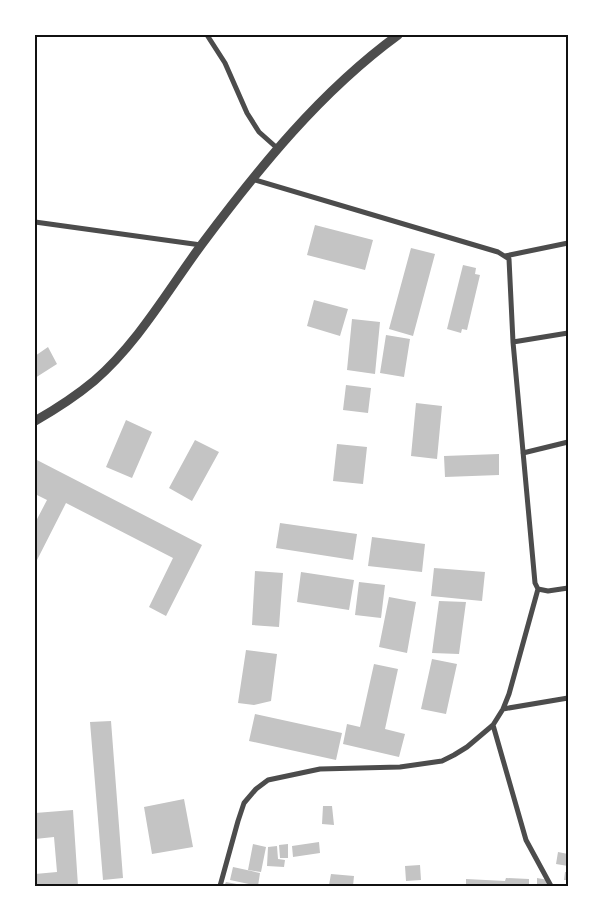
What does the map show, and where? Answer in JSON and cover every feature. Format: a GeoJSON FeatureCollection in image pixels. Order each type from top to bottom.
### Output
{"type":"FeatureCollection","features":[{"type":"Feature","properties":{"kind":"street"},"geometry":{"type":"LineString","coordinates":[[208,35],[224,63],[247,113],[259,132],[277,148]]}},
{"type":"Feature","properties":{"kind":"street"},"geometry":{"type":"LineString","coordinates":[[35,421],[95,380],[117,358],[138,333],[251,179],[277,148],[323,100],[376,51],[398,35]]}},
{"type":"Feature","properties":{"kind":"street"},"geometry":{"type":"LineString","coordinates":[[220,886],[244,803],[256,788],[268,780],[320,769],[400,767],[442,761],[454,756],[467,747],[492,725],[503,709],[538,589],[535,582],[523,453],[509,259],[498,252],[251,179]]}},
{"type":"Feature","properties":{"kind":"street"},"geometry":{"type":"LineString","coordinates":[[35,222],[202,245]]}},
{"type":"Feature","properties":{"kind":"street"},"geometry":{"type":"LineString","coordinates":[[505,256],[568,242]]}},
{"type":"Feature","properties":{"kind":"street"},"geometry":{"type":"LineString","coordinates":[[514,342],[568,333]]}},
{"type":"Feature","properties":{"kind":"street"},"geometry":{"type":"LineString","coordinates":[[523,453],[568,442]]}},
{"type":"Feature","properties":{"kind":"street"},"geometry":{"type":"LineString","coordinates":[[538,589],[548,591],[568,588]]}},
{"type":"Feature","properties":{"kind":"street"},"geometry":{"type":"LineString","coordinates":[[503,709],[568,698]]}},
{"type":"Feature","properties":{"kind":"street"},"geometry":{"type":"LineString","coordinates":[[492,725],[526,840],[551,886]]}},
{"type":"Feature","properties":{"kind":"building"},"geometry":{"type":"Polygon","coordinates":[[[315,225],[373,240],[365,270],[307,255],[315,225]]]}},
{"type":"Feature","properties":{"kind":"building"},"geometry":{"type":"Polygon","coordinates":[[[411,248],[435,254],[413,336],[389,329],[411,248]]]}},
{"type":"Feature","properties":{"kind":"building"},"geometry":{"type":"Polygon","coordinates":[[[463,265],[476,268],[475,274],[480,275],[467,330],[462,329],[461,333],[447,329],[463,265]]]}},
{"type":"Feature","properties":{"kind":"building"},"geometry":{"type":"Polygon","coordinates":[[[314,300],[348,309],[340,336],[307,326],[314,300]]]}},
{"type":"Feature","properties":{"kind":"building"},"geometry":{"type":"Polygon","coordinates":[[[352,319],[380,322],[375,374],[347,370],[352,319]]]}},
{"type":"Feature","properties":{"kind":"building"},"geometry":{"type":"Polygon","coordinates":[[[386,335],[410,339],[404,377],[380,373],[386,335]]]}},
{"type":"Feature","properties":{"kind":"building"},"geometry":{"type":"Polygon","coordinates":[[[48,347],[57,364],[35,378],[35,356],[48,347]]]}},
{"type":"Feature","properties":{"kind":"building"},"geometry":{"type":"Polygon","coordinates":[[[346,385],[371,388],[368,413],[343,410],[346,385]]]}},
{"type":"Feature","properties":{"kind":"building"},"geometry":{"type":"Polygon","coordinates":[[[416,403],[442,406],[437,459],[411,456],[416,403]]]}},
{"type":"Feature","properties":{"kind":"building"},"geometry":{"type":"Polygon","coordinates":[[[126,420],[152,432],[132,478],[106,467],[126,420]]]}},
{"type":"Feature","properties":{"kind":"building"},"geometry":{"type":"Polygon","coordinates":[[[195,440],[219,452],[192,501],[169,488],[195,440]]]}},
{"type":"Feature","properties":{"kind":"building"},"geometry":{"type":"Polygon","coordinates":[[[337,444],[367,447],[363,484],[333,481],[337,444]]]}},
{"type":"Feature","properties":{"kind":"building"},"geometry":{"type":"Polygon","coordinates":[[[499,454],[499,475],[445,477],[444,456],[499,454]]]}},
{"type":"Feature","properties":{"kind":"building"},"geometry":{"type":"Polygon","coordinates":[[[35,459],[202,545],[166,616],[149,607],[173,558],[66,503],[35,564],[35,523],[47,500],[35,494],[35,459]]]}},
{"type":"Feature","properties":{"kind":"building"},"geometry":{"type":"Polygon","coordinates":[[[280,523],[357,534],[353,560],[276,548],[280,523]]]}},
{"type":"Feature","properties":{"kind":"building"},"geometry":{"type":"Polygon","coordinates":[[[372,537],[425,544],[422,572],[368,566],[372,537]]]}},
{"type":"Feature","properties":{"kind":"building"},"geometry":{"type":"Polygon","coordinates":[[[434,568],[485,572],[482,601],[431,596],[434,568]]]}},
{"type":"Feature","properties":{"kind":"building"},"geometry":{"type":"Polygon","coordinates":[[[255,571],[283,573],[279,627],[252,625],[255,571]]]}},
{"type":"Feature","properties":{"kind":"building"},"geometry":{"type":"Polygon","coordinates":[[[301,572],[354,580],[349,610],[297,602],[301,572]]]}},
{"type":"Feature","properties":{"kind":"building"},"geometry":{"type":"Polygon","coordinates":[[[359,582],[385,585],[381,618],[355,615],[359,582]]]}},
{"type":"Feature","properties":{"kind":"building"},"geometry":{"type":"Polygon","coordinates":[[[389,597],[416,602],[407,653],[379,647],[389,597]]]}},
{"type":"Feature","properties":{"kind":"building"},"geometry":{"type":"Polygon","coordinates":[[[439,601],[466,602],[459,654],[432,653],[439,601]]]}},
{"type":"Feature","properties":{"kind":"building"},"geometry":{"type":"Polygon","coordinates":[[[246,650],[277,654],[271,701],[254,705],[238,703],[246,650]]]}},
{"type":"Feature","properties":{"kind":"building"},"geometry":{"type":"Polygon","coordinates":[[[432,659],[457,664],[446,714],[421,709],[432,659]]]}},
{"type":"Feature","properties":{"kind":"building"},"geometry":{"type":"Polygon","coordinates":[[[374,664],[398,669],[385,729],[405,734],[399,757],[343,744],[347,724],[360,727],[374,664]]]}},
{"type":"Feature","properties":{"kind":"building"},"geometry":{"type":"Polygon","coordinates":[[[255,714],[342,733],[336,760],[249,741],[255,714]]]}},
{"type":"Feature","properties":{"kind":"building"},"geometry":{"type":"Polygon","coordinates":[[[111,721],[123,878],[103,880],[90,722],[111,721]]]}},
{"type":"Feature","properties":{"kind":"building"},"geometry":{"type":"Polygon","coordinates":[[[184,799],[193,847],[152,854],[144,807],[184,799]]]}},
{"type":"Feature","properties":{"kind":"building"},"geometry":{"type":"Polygon","coordinates":[[[323,806],[332,806],[334,825],[322,824],[323,806]]]}},
{"type":"Feature","properties":{"kind":"building"},"geometry":{"type":"Polygon","coordinates":[[[73,810],[78,886],[35,886],[35,874],[57,872],[54,837],[35,839],[35,813],[73,810]]]}},
{"type":"Feature","properties":{"kind":"building"},"geometry":{"type":"Polygon","coordinates":[[[319,842],[320,853],[293,857],[292,846],[319,842]]]}},
{"type":"Feature","properties":{"kind":"building"},"geometry":{"type":"Polygon","coordinates":[[[253,844],[266,847],[261,872],[248,870],[253,844]]]}},
{"type":"Feature","properties":{"kind":"building"},"geometry":{"type":"Polygon","coordinates":[[[288,844],[288,858],[280,858],[279,845],[288,844]]]}},
{"type":"Feature","properties":{"kind":"building"},"geometry":{"type":"Polygon","coordinates":[[[277,846],[278,859],[285,860],[284,867],[267,866],[268,847],[277,846]]]}},
{"type":"Feature","properties":{"kind":"building"},"geometry":{"type":"Polygon","coordinates":[[[558,852],[568,854],[568,866],[556,864],[558,852]]]}},
{"type":"Feature","properties":{"kind":"building"},"geometry":{"type":"Polygon","coordinates":[[[420,865],[421,880],[406,881],[405,866],[420,865]]]}},
{"type":"Feature","properties":{"kind":"building"},"geometry":{"type":"Polygon","coordinates":[[[233,867],[260,873],[258,886],[230,880],[233,867]]]}},
{"type":"Feature","properties":{"kind":"building"},"geometry":{"type":"Polygon","coordinates":[[[565,872],[568,872],[568,880],[564,880],[565,872]]]}},
{"type":"Feature","properties":{"kind":"building"},"geometry":{"type":"Polygon","coordinates":[[[331,874],[354,876],[353,886],[329,885],[331,874]]]}},
{"type":"Feature","properties":{"kind":"building"},"geometry":{"type":"Polygon","coordinates":[[[506,878],[529,879],[529,886],[466,886],[466,879],[505,881],[506,878]]]}},
{"type":"Feature","properties":{"kind":"building"},"geometry":{"type":"Polygon","coordinates":[[[537,878],[548,880],[547,886],[537,886],[537,878]]]}},
{"type":"Feature","properties":{"kind":"building"},"geometry":{"type":"Polygon","coordinates":[[[226,882],[242,885],[242,886],[224,886],[226,882]]]}}]}
